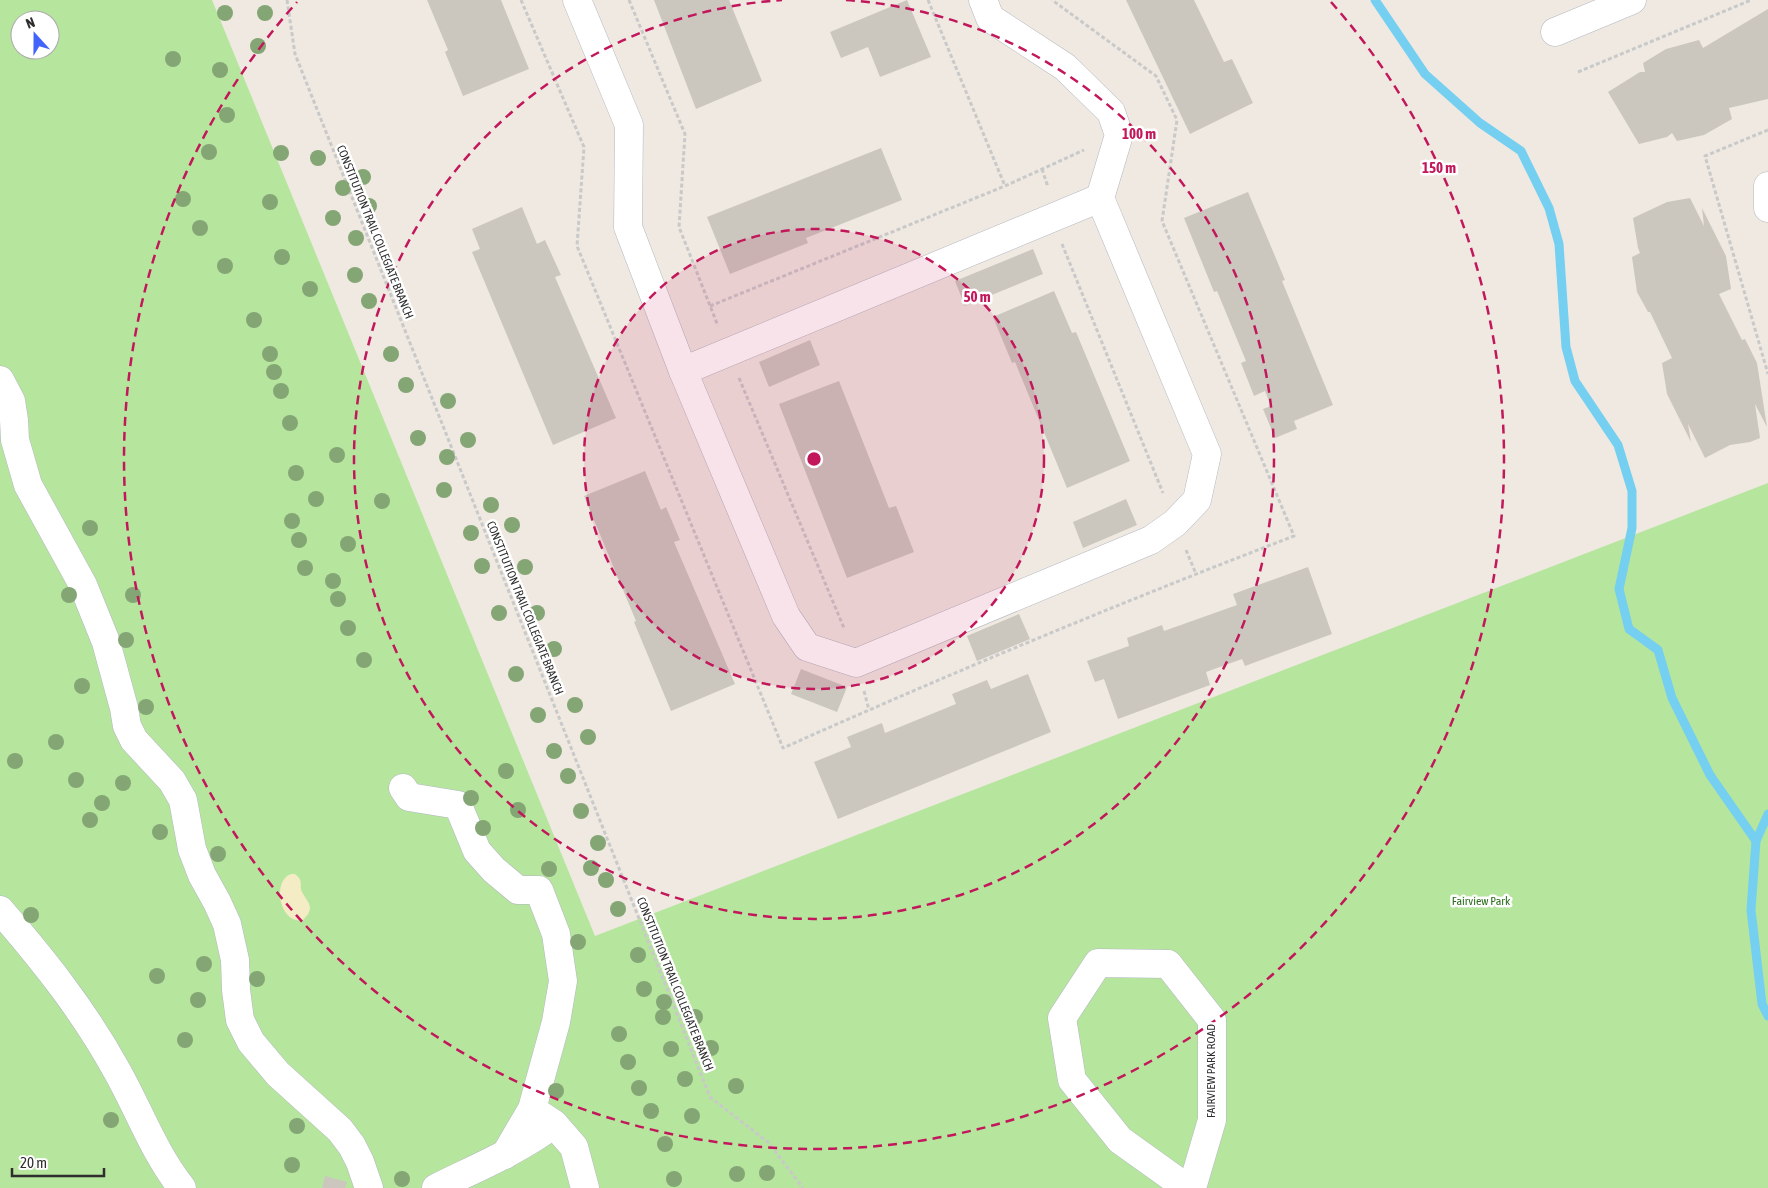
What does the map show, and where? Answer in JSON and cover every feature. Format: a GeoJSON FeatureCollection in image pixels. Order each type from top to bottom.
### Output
{"type":"FeatureCollection","features":[{"type":"Feature","properties":{"kind":"lane"},"geometry":{"type":"LineString","coordinates":[[577,0],[629,125],[628,227],[683,371],[786,616],[806,647],[856,663],[1152,540],[1176,523],[1197,500],[1207,454],[1100,198],[1119,134],[1112,112],[1065,67],[990,18],[983,0]]}},
{"type":"Feature","properties":{"kind":"lane"},"geometry":{"type":"LineString","coordinates":[[1555,32],[1632,0]]}},
{"type":"Feature","properties":{"kind":"lane"},"geometry":{"type":"LineString","coordinates":[[1768,186],[1768,208]]}},
{"type":"Feature","properties":{"kind":"lane"},"geometry":{"type":"LineString","coordinates":[[683,371],[1100,198]]}},
{"type":"Feature","properties":{"kind":"lane"},"geometry":{"type":"LineString","coordinates":[[0,380],[11,401],[15,440],[28,485],[83,585],[98,620],[112,661],[127,726],[134,740],[172,781],[183,800],[195,858],[227,924],[234,960],[240,1020],[251,1042],[278,1074],[340,1130],[352,1146],[360,1162],[368,1188]]}},
{"type":"Feature","properties":{"kind":"lane"},"geometry":{"type":"LineString","coordinates":[[403,788],[409,797],[458,805],[477,851],[494,870],[518,890],[540,890],[556,934],[563,982],[556,1022],[532,1109],[505,1155]]}},
{"type":"Feature","properties":{"kind":"lane"},"geometry":{"type":"LineString","coordinates":[[0,910],[42,959],[80,1010],[117,1071],[164,1163],[182,1188]]}},
{"type":"Feature","properties":{"kind":"lane","name":"FAIRVIEW PARK ROAD"},"geometry":{"type":"LineString","coordinates":[[1187,1188],[1120,1140],[1072,1080],[1062,1018],[1098,963],[1168,964],[1212,1020],[1212,1120],[1192,1188]]}},
{"type":"Feature","properties":{"kind":"lane"},"geometry":{"type":"LineString","coordinates":[[532,1109],[554,1124],[574,1148],[585,1188]]}},
{"type":"Feature","properties":{"kind":"lane"},"geometry":{"type":"LineString","coordinates":[[436,1188],[505,1155],[554,1124]]}},
{"type":"Feature","properties":{"kind":"path","name":"CONSTITUTION TRAIL COLLEGIATE BRANCH"},"geometry":{"type":"LineString","coordinates":[[287,0],[295,54],[710,1097],[769,1143],[803,1188]]}},
{"type":"Feature","properties":{"kind":"path"},"geometry":{"type":"LineString","coordinates":[[521,0],[584,147],[577,246],[783,748],[869,710],[1196,574],[1294,536],[1162,221],[1177,120],[1156,76],[1052,0]]}},
{"type":"Feature","properties":{"kind":"path"},"geometry":{"type":"LineString","coordinates":[[928,0],[1004,186]]}},
{"type":"Feature","properties":{"kind":"path"},"geometry":{"type":"LineString","coordinates":[[1578,72],[1751,0]]}},
{"type":"Feature","properties":{"kind":"path"},"geometry":{"type":"LineString","coordinates":[[1768,130],[1706,156],[1768,374]]}},
{"type":"Feature","properties":{"kind":"path"},"geometry":{"type":"LineString","coordinates":[[710,306],[1004,186],[1119,134]]}},
{"type":"Feature","properties":{"kind":"path"},"geometry":{"type":"LineString","coordinates":[[1042,169],[1052,199],[1060,241],[1196,574]]}},
{"type":"Feature","properties":{"kind":"green space","name":"Fairview Park"},"geometry":{"type":"Polygon","coordinates":[[[0,0],[212,0],[595,936],[1768,483],[1768,1188],[0,1188],[0,0]]]}},
{"type":"Feature","properties":{"kind":"sand"},"geometry":{"type":"Polygon","coordinates":[[[295,874],[299,879],[302,892],[310,906],[307,916],[303,920],[295,920],[289,916],[281,901],[281,885],[285,878],[295,874]]]}},
{"type":"Feature","properties":{"kind":"building"},"geometry":{"type":"Polygon","coordinates":[[[427,0],[501,0],[529,69],[463,96],[445,52],[448,50],[427,0]]]}},
{"type":"Feature","properties":{"kind":"building"},"geometry":{"type":"Polygon","coordinates":[[[654,0],[729,0],[762,81],[696,109],[654,0]]]}},
{"type":"Feature","properties":{"kind":"building"},"geometry":{"type":"Polygon","coordinates":[[[907,0],[931,57],[880,77],[868,47],[841,58],[830,32],[907,0]]]}},
{"type":"Feature","properties":{"kind":"building"},"geometry":{"type":"Polygon","coordinates":[[[1126,0],[1194,0],[1224,62],[1232,59],[1253,103],[1190,134],[1126,0]]]}},
{"type":"Feature","properties":{"kind":"building"},"geometry":{"type":"Polygon","coordinates":[[[1768,9],[1768,99],[1729,108],[1732,119],[1704,135],[1677,141],[1672,133],[1667,137],[1639,144],[1608,92],[1640,72],[1645,72],[1643,63],[1666,49],[1699,40],[1703,48],[1768,9]]]}},
{"type":"Feature","properties":{"kind":"building"},"geometry":{"type":"Polygon","coordinates":[[[881,148],[902,200],[806,238],[808,243],[730,274],[707,217],[881,148]]]}},
{"type":"Feature","properties":{"kind":"building"},"geometry":{"type":"Polygon","coordinates":[[[1248,192],[1285,280],[1282,281],[1333,405],[1294,421],[1297,429],[1275,438],[1263,409],[1271,406],[1265,391],[1254,396],[1241,363],[1246,361],[1217,291],[1214,292],[1184,218],[1248,192]]]}},
{"type":"Feature","properties":{"kind":"building"},"geometry":{"type":"Polygon","coordinates":[[[1690,198],[1704,226],[1702,208],[1726,256],[1731,289],[1719,294],[1742,340],[1745,339],[1757,363],[1767,427],[1755,404],[1760,438],[1750,442],[1730,445],[1705,458],[1688,424],[1691,442],[1667,394],[1662,363],[1672,358],[1650,312],[1648,312],[1637,292],[1632,257],[1640,253],[1633,218],[1667,202],[1690,198]]]}},
{"type":"Feature","properties":{"kind":"building"},"geometry":{"type":"Polygon","coordinates":[[[522,207],[537,244],[545,240],[561,275],[555,277],[616,418],[553,445],[472,252],[480,249],[472,229],[522,207]]]}},
{"type":"Feature","properties":{"kind":"building"},"geometry":{"type":"Polygon","coordinates":[[[1033,249],[1043,274],[965,306],[955,281],[1033,249]]]}},
{"type":"Feature","properties":{"kind":"building"},"geometry":{"type":"Polygon","coordinates":[[[1054,291],[1072,333],[1076,332],[1130,461],[1067,488],[1015,362],[1012,363],[993,317],[1054,291]]]}},
{"type":"Feature","properties":{"kind":"building"},"geometry":{"type":"Polygon","coordinates":[[[810,340],[820,365],[769,387],[759,362],[810,340]]]}},
{"type":"Feature","properties":{"kind":"building"},"geometry":{"type":"Polygon","coordinates":[[[839,381],[889,508],[896,506],[914,552],[847,578],[779,404],[839,381]]]}},
{"type":"Feature","properties":{"kind":"building"},"geometry":{"type":"Polygon","coordinates":[[[645,471],[661,510],[666,507],[680,540],[674,542],[735,684],[671,711],[584,496],[645,471]]]}},
{"type":"Feature","properties":{"kind":"building"},"geometry":{"type":"Polygon","coordinates":[[[1126,499],[1137,525],[1083,548],[1073,522],[1126,499]]]}},
{"type":"Feature","properties":{"kind":"building"},"geometry":{"type":"Polygon","coordinates":[[[1308,567],[1332,634],[1245,666],[1242,659],[1206,672],[1210,685],[1118,719],[1104,679],[1095,682],[1087,661],[1129,646],[1127,638],[1162,625],[1164,631],[1237,605],[1233,594],[1308,567]]]}},
{"type":"Feature","properties":{"kind":"building"},"geometry":{"type":"Polygon","coordinates":[[[1019,614],[1030,639],[977,661],[967,636],[1019,614]]]}},
{"type":"Feature","properties":{"kind":"building"},"geometry":{"type":"Polygon","coordinates":[[[801,669],[847,687],[837,712],[791,694],[801,669]]]}},
{"type":"Feature","properties":{"kind":"building"},"geometry":{"type":"Polygon","coordinates":[[[1028,674],[1051,732],[838,819],[814,762],[851,747],[847,737],[882,723],[885,733],[956,704],[952,694],[987,680],[991,689],[1028,674]]]}},
{"type":"Feature","properties":{"kind":"building"},"geometry":{"type":"Polygon","coordinates":[[[325,1176],[347,1182],[345,1188],[322,1188],[325,1176]]]}},
{"type":"Feature","properties":{"kind":"waterway"},"geometry":{"type":"LineString","coordinates":[[1375,0],[1425,74],[1480,123],[1521,151],[1549,208],[1559,244],[1566,347],[1575,381],[1618,445],[1632,491],[1632,528],[1619,589],[1629,629],[1658,650],[1672,698],[1710,775],[1756,841]]}},
{"type":"Feature","properties":{"kind":"waterway"},"geometry":{"type":"LineString","coordinates":[[1768,814],[1756,841],[1751,910],[1762,1004],[1768,1016]]}}]}
